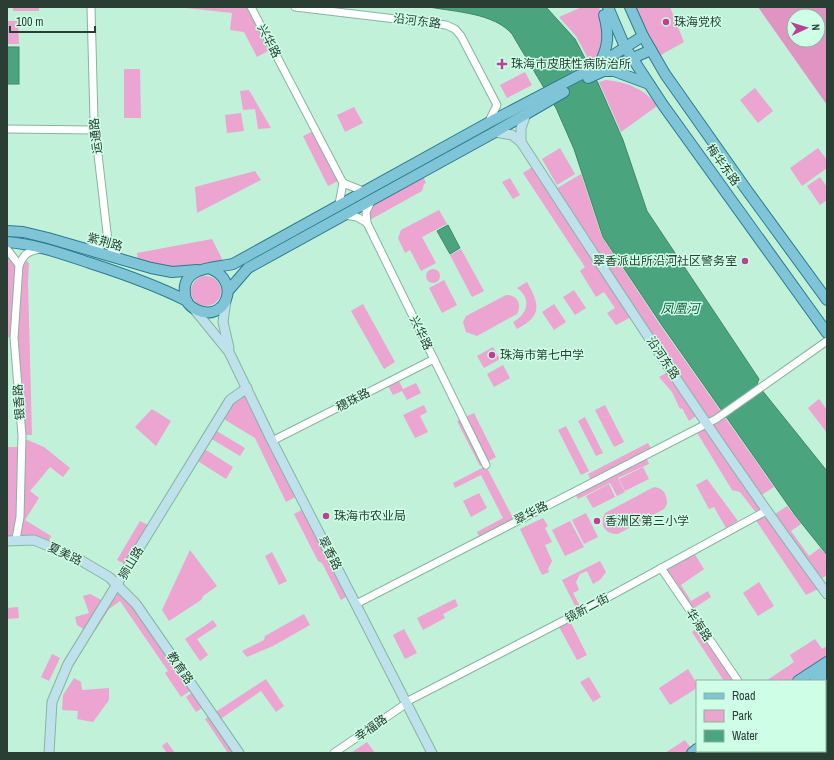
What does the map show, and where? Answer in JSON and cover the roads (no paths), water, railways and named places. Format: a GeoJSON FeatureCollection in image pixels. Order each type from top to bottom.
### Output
{"type":"FeatureCollection","features":[{"type":"Feature","properties":{"kind":"main road"},"geometry":{"type":"LineString","coordinates":[[598,70],[604,56],[609,35],[602,7]]}},
{"type":"Feature","properties":{"kind":"main road","name":"梅华东路"},"geometry":{"type":"LineString","coordinates":[[608,7],[625,47],[632,59],[827,333]]}},
{"type":"Feature","properties":{"kind":"main road","name":"梅华东路"},"geometry":{"type":"LineString","coordinates":[[630,7],[643,36],[665,74],[827,300]]}},
{"type":"Feature","properties":{"kind":"main road"},"geometry":{"type":"LineString","coordinates":[[598,70],[625,47],[643,36]]}},
{"type":"Feature","properties":{"kind":"main road"},"geometry":{"type":"LineString","coordinates":[[547,97],[526,114],[510,124],[248,268],[216,311],[201,312],[190,305],[185,294],[187,280],[197,270],[211,269],[233,264],[339,204],[505,114],[547,97],[598,70],[632,59],[651,50]]}},
{"type":"Feature","properties":{"kind":"main road"},"geometry":{"type":"LineString","coordinates":[[598,70],[614,71],[649,84]]}},
{"type":"Feature","properties":{"kind":"main road","name":"紫荆路"},"geometry":{"type":"LineString","coordinates":[[7,231],[23,232],[151,268],[172,272],[197,270]]}},
{"type":"Feature","properties":{"kind":"main road","name":"紫荆路"},"geometry":{"type":"LineString","coordinates":[[7,242],[44,249],[142,280],[163,288],[190,305]]}},
{"type":"Feature","properties":{"kind":"main road"},"geometry":{"type":"LineString","coordinates":[[211,269],[218,272],[224,278],[227,284],[227,296]]}},
{"type":"Feature","properties":{"kind":"main road"},"geometry":{"type":"LineString","coordinates":[[800,680],[827,662]]}},
{"type":"Feature","properties":{"kind":"main road"},"geometry":{"type":"LineString","coordinates":[[816,680],[827,673]]}},
{"type":"Feature","properties":{"kind":"street","name":"运通路"},"geometry":{"type":"LineString","coordinates":[[91,7],[95,130],[108,241],[112,251],[123,260]]}},
{"type":"Feature","properties":{"kind":"street","name":"兴华路"},"geometry":{"type":"LineString","coordinates":[[251,7],[344,183]]}},
{"type":"Feature","properties":{"kind":"street","name":"沿河东路"},"geometry":{"type":"LineString","coordinates":[[295,7],[446,25],[455,30],[461,36],[497,104],[505,114],[521,142],[706,423],[766,511],[827,594]]}},
{"type":"Feature","properties":{"kind":"street"},"geometry":{"type":"LineString","coordinates":[[488,123],[497,104]]}},
{"type":"Feature","properties":{"kind":"street"},"geometry":{"type":"LineString","coordinates":[[521,142],[521,128],[526,114]]}},
{"type":"Feature","properties":{"kind":"street"},"geometry":{"type":"LineString","coordinates":[[7,129],[95,130]]}},
{"type":"Feature","properties":{"kind":"street"},"geometry":{"type":"LineString","coordinates":[[495,132],[512,135],[521,142]]}},
{"type":"Feature","properties":{"kind":"street"},"geometry":{"type":"LineString","coordinates":[[339,204],[344,183],[363,191]]}},
{"type":"Feature","properties":{"kind":"street"},"geometry":{"type":"LineString","coordinates":[[367,223],[366,212],[372,199]]}},
{"type":"Feature","properties":{"kind":"street"},"geometry":{"type":"LineString","coordinates":[[344,215],[357,218],[367,223]]}},
{"type":"Feature","properties":{"kind":"street","name":"兴华路"},"geometry":{"type":"LineString","coordinates":[[367,223],[486,465]]}},
{"type":"Feature","properties":{"kind":"street"},"geometry":{"type":"LineString","coordinates":[[84,249],[101,246],[108,241]]}},
{"type":"Feature","properties":{"kind":"street"},"geometry":{"type":"LineString","coordinates":[[7,249],[19,265],[23,257],[30,251],[44,249]]}},
{"type":"Feature","properties":{"kind":"street","name":"银香路"},"geometry":{"type":"LineString","coordinates":[[12,540],[20,517],[22,436],[14,338],[19,265]]}},
{"type":"Feature","properties":{"kind":"street"},"geometry":{"type":"LineString","coordinates":[[227,296],[223,322],[229,352]]}},
{"type":"Feature","properties":{"kind":"street"},"geometry":{"type":"LineString","coordinates":[[190,305],[229,352]]}},
{"type":"Feature","properties":{"kind":"street","name":"翠华路"},"geometry":{"type":"LineString","coordinates":[[356,604],[716,419],[768,384],[827,341]]}},
{"type":"Feature","properties":{"kind":"street","name":"翠香路"},"geometry":{"type":"LineString","coordinates":[[229,352],[272,441],[432,753]]}},
{"type":"Feature","properties":{"kind":"street","name":"穗珠路"},"geometry":{"type":"LineString","coordinates":[[272,441],[434,359]]}},
{"type":"Feature","properties":{"kind":"street","name":"狮山路"},"geometry":{"type":"LineString","coordinates":[[49,753],[52,702],[68,664],[230,400],[247,388]]}},
{"type":"Feature","properties":{"kind":"street","name":"镜新二街"},"geometry":{"type":"LineString","coordinates":[[406,702],[766,511]]}},
{"type":"Feature","properties":{"kind":"street","name":"夏美路"},"geometry":{"type":"LineString","coordinates":[[12,540],[34,540],[75,557],[109,577],[117,585]]}},
{"type":"Feature","properties":{"kind":"street","name":"华海路"},"geometry":{"type":"LineString","coordinates":[[661,568],[737,680]]}},
{"type":"Feature","properties":{"kind":"street","name":"教育路"},"geometry":{"type":"LineString","coordinates":[[117,585],[136,604],[239,753]]}},
{"type":"Feature","properties":{"kind":"street","name":"幸福路"},"geometry":{"type":"LineString","coordinates":[[334,753],[406,702]]}},
{"type":"Feature","properties":{"kind":"water","name":"凤凰河"},"geometry":{"type":"Polygon","coordinates":[[[429,7],[546,7],[575,39],[598,83],[623,140],[647,211],[759,379],[757,384],[827,471],[827,555],[795,515],[661,324],[603,237],[574,149],[556,108],[512,34],[495,22],[474,14],[429,7]]]}},
{"type":"Feature","properties":{"kind":"water"},"geometry":{"type":"Polygon","coordinates":[[[7,47],[19,47],[19,84],[7,84],[7,47]]]}},
{"type":"Feature","properties":{"kind":"water"},"geometry":{"type":"Polygon","coordinates":[[[448,225],[460,248],[450,254],[437,231],[448,225]]]}},
{"type":"Feature","properties":{"kind":"place","name":"珠海党校"},"geometry":{"type":"Point","coordinates":[666,22]}},
{"type":"Feature","properties":{"kind":"place","name":"珠海市皮肤性病防治所"},"geometry":{"type":"Point","coordinates":[502,64]}},
{"type":"Feature","properties":{"kind":"place","name":"翠香派出所沿河社区警务室"},"geometry":{"type":"Point","coordinates":[745,261]}},
{"type":"Feature","properties":{"kind":"place","name":"珠海市第七中学"},"geometry":{"type":"Point","coordinates":[492,355]}},
{"type":"Feature","properties":{"kind":"place","name":"珠海市农业局"},"geometry":{"type":"Point","coordinates":[326,516]}},
{"type":"Feature","properties":{"kind":"place","name":"香洲区第三小学"},"geometry":{"type":"Point","coordinates":[597,521]}}]}
